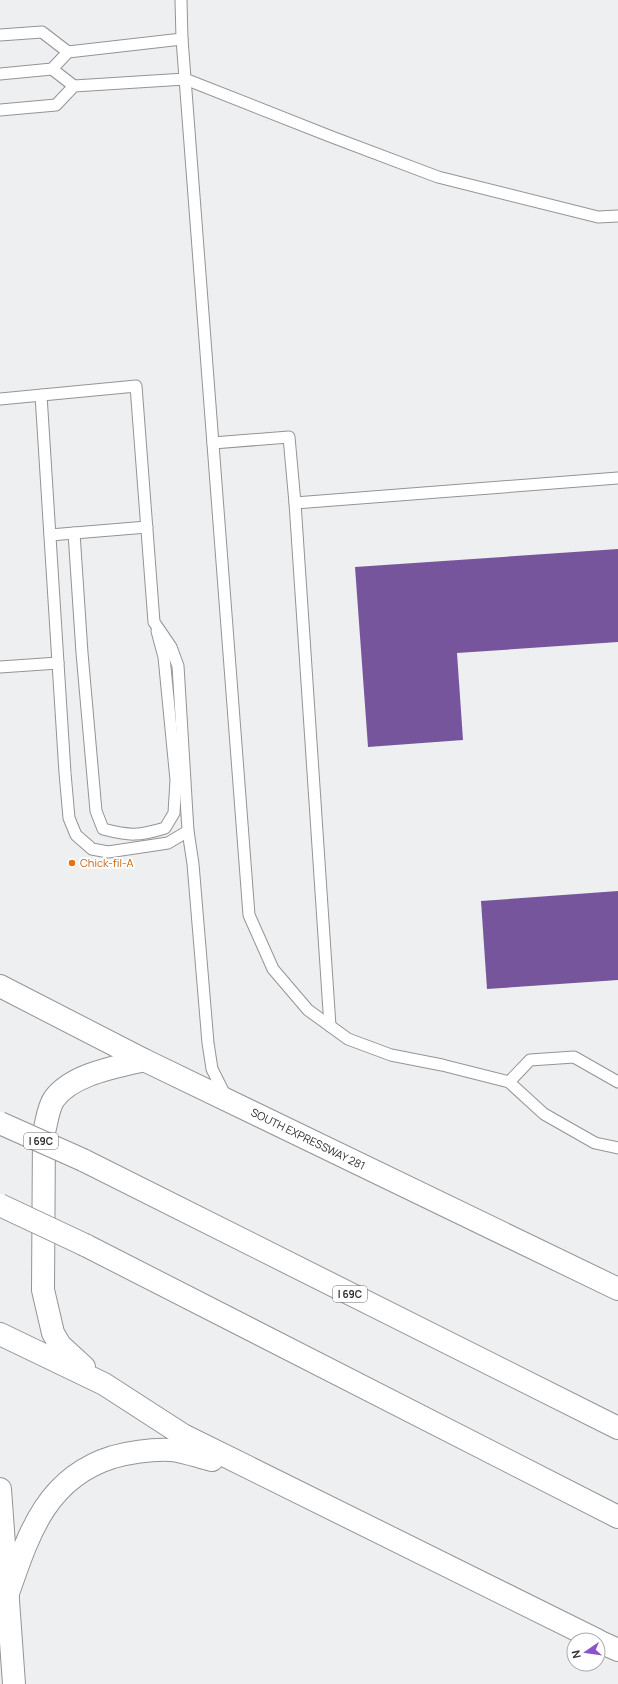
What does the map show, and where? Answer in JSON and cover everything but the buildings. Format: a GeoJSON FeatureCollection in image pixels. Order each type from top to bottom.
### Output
{"type":"FeatureCollection","features":[{"type":"Feature","properties":{"kind":"main road","name":"SOUTH EXPRESSWAY 281"},"geometry":{"type":"LineString","coordinates":[[0,986],[144,1060],[618,1289]]}},
{"type":"Feature","properties":{"kind":"main road"},"geometry":{"type":"LineString","coordinates":[[104,1384],[60,1345],[53,1333],[48,1315],[43,1290],[44,1132],[48,1113],[54,1099],[65,1088],[96,1072],[144,1060]]}},
{"type":"Feature","properties":{"kind":"main road","name":"I 69C"},"geometry":{"type":"LineString","coordinates":[[0,1123],[82,1160],[618,1428]]}},
{"type":"Feature","properties":{"kind":"main road"},"geometry":{"type":"LineString","coordinates":[[0,1205],[85,1245],[618,1517]]}},
{"type":"Feature","properties":{"kind":"main road"},"geometry":{"type":"LineString","coordinates":[[0,1334],[104,1384],[183,1435],[581,1632]]}},
{"type":"Feature","properties":{"kind":"main road"},"geometry":{"type":"LineString","coordinates":[[7,1596],[26,1543],[56,1492],[73,1476],[87,1467],[122,1455],[142,1451],[172,1450],[250,1469]]}},
{"type":"Feature","properties":{"kind":"main road"},"geometry":{"type":"LineString","coordinates":[[0,1488],[14,1684]]}},
{"type":"Feature","properties":{"kind":"main road"},"geometry":{"type":"LineString","coordinates":[[606,1644],[618,1650]]}},
{"type":"Feature","properties":{"kind":"lane"},"geometry":{"type":"LineString","coordinates":[[181,0],[182,39],[249,914],[273,970],[308,1010],[348,1039],[392,1055],[442,1065],[509,1082],[544,1114],[595,1143],[618,1148]]}},
{"type":"Feature","properties":{"kind":"lane"},"geometry":{"type":"LineString","coordinates":[[0,35],[42,32],[68,52]]}},
{"type":"Feature","properties":{"kind":"lane"},"geometry":{"type":"LineString","coordinates":[[0,74],[52,69],[68,52],[182,39]]}},
{"type":"Feature","properties":{"kind":"lane"},"geometry":{"type":"LineString","coordinates":[[52,69],[74,86],[185,79],[438,177],[598,217],[618,216]]}},
{"type":"Feature","properties":{"kind":"lane"},"geometry":{"type":"LineString","coordinates":[[0,110],[56,105],[74,86]]}},
{"type":"Feature","properties":{"kind":"lane"},"geometry":{"type":"LineString","coordinates":[[0,399],[136,386],[154,622],[164,657],[176,780],[174,813],[165,828],[148,834],[126,835],[103,829],[96,811],[74,533]]}},
{"type":"Feature","properties":{"kind":"lane"},"geometry":{"type":"LineString","coordinates":[[40,395],[69,818],[76,835],[92,849],[108,852],[168,844],[188,831]]}},
{"type":"Feature","properties":{"kind":"lane"},"geometry":{"type":"LineString","coordinates":[[213,443],[289,437],[295,503],[330,1026]]}},
{"type":"Feature","properties":{"kind":"lane"},"geometry":{"type":"LineString","coordinates":[[295,503],[618,478]]}},
{"type":"Feature","properties":{"kind":"lane"},"geometry":{"type":"LineString","coordinates":[[50,535],[147,527]]}},
{"type":"Feature","properties":{"kind":"lane"},"geometry":{"type":"LineString","coordinates":[[154,622],[171,647],[178,666],[188,831],[193,864],[208,1043],[212,1070],[229,1101]]}},
{"type":"Feature","properties":{"kind":"lane"},"geometry":{"type":"LineString","coordinates":[[0,667],[58,663]]}},
{"type":"Feature","properties":{"kind":"lane"},"geometry":{"type":"LineString","coordinates":[[509,1082],[530,1060],[574,1057],[618,1082]]}},
{"type":"Feature","properties":{"kind":"place","name":"Chick-fil-A"},"geometry":{"type":"Point","coordinates":[72,863]}}]}
